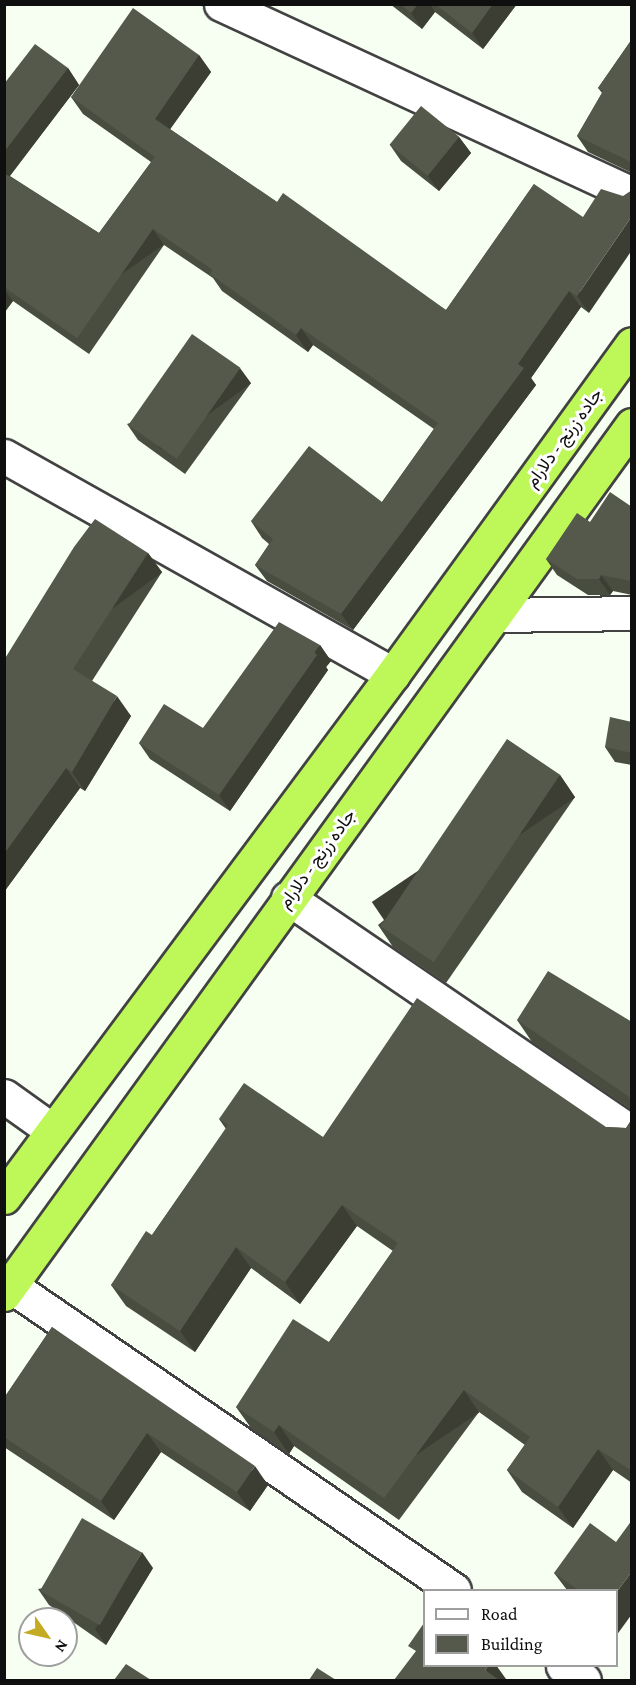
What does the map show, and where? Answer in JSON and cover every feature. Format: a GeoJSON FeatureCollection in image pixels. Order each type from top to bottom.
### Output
{"type":"FeatureCollection","features":[{"type":"Feature","properties":{"kind":"highway","name":"جاده زرنج - دلارام"},"geometry":{"type":"LineString","coordinates":[[4,1197],[393,674],[632,344]]}},
{"type":"Feature","properties":{"kind":"highway","name":"جاده زرنج - دلارام"},"geometry":{"type":"LineString","coordinates":[[8,1290],[288,898],[632,425]]}},
{"type":"Feature","properties":{"kind":"street"},"geometry":{"type":"LineString","coordinates":[[221,4],[632,194]]}},
{"type":"Feature","properties":{"kind":"street"},"geometry":{"type":"LineString","coordinates":[[4,456],[393,674]]}},
{"type":"Feature","properties":{"kind":"street"},"geometry":{"type":"LineString","coordinates":[[495,615],[632,613]]}},
{"type":"Feature","properties":{"kind":"street"},"geometry":{"type":"LineString","coordinates":[[288,898],[632,1133]]}},
{"type":"Feature","properties":{"kind":"street"},"geometry":{"type":"LineString","coordinates":[[4,1096],[53,1131]]}},
{"type":"Feature","properties":{"kind":"street"},"geometry":{"type":"LineString","coordinates":[[8,1290],[452,1589]]}},
{"type":"Feature","properties":{"kind":"street"},"geometry":{"type":"LineString","coordinates":[[566,1667],[584,1680]]}},
{"type":"Feature","properties":{"kind":"building"},"geometry":{"type":"Polygon","coordinates":[[[400,4],[418,4],[411,13],[400,4]]]}},
{"type":"Feature","properties":{"kind":"building"},"geometry":{"type":"Polygon","coordinates":[[[435,4],[493,4],[472,33],[435,4]]]}},
{"type":"Feature","properties":{"kind":"building"},"geometry":{"type":"Polygon","coordinates":[[[133,8],[199,55],[155,119],[277,202],[283,193],[446,310],[534,184],[583,217],[601,189],[623,196],[632,190],[632,216],[577,296],[569,291],[518,364],[524,368],[341,614],[255,565],[273,539],[251,521],[309,446],[382,502],[438,423],[301,328],[296,335],[210,274],[213,270],[153,229],[77,338],[4,287],[4,173],[99,233],[155,157],[71,97],[133,8]]]}},
{"type":"Feature","properties":{"kind":"building"},"geometry":{"type":"Polygon","coordinates":[[[632,39],[632,165],[629,161],[577,136],[603,91],[598,88],[632,39]]]}},
{"type":"Feature","properties":{"kind":"building"},"geometry":{"type":"Polygon","coordinates":[[[35,44],[68,68],[4,152],[4,84],[35,44]]]}},
{"type":"Feature","properties":{"kind":"building"},"geometry":{"type":"Polygon","coordinates":[[[421,106],[459,137],[428,176],[390,145],[421,106]]]}},
{"type":"Feature","properties":{"kind":"building"},"geometry":{"type":"Polygon","coordinates":[[[192,334],[240,368],[177,459],[128,425],[192,334]]]}},
{"type":"Feature","properties":{"kind":"building"},"geometry":{"type":"Polygon","coordinates":[[[610,492],[632,507],[632,580],[601,575],[599,579],[577,579],[546,559],[577,513],[590,522],[610,492]]]}},
{"type":"Feature","properties":{"kind":"building"},"geometry":{"type":"Polygon","coordinates":[[[95,519],[148,553],[73,669],[117,696],[72,772],[66,768],[4,854],[4,660],[74,547],[95,519]]]}},
{"type":"Feature","properties":{"kind":"building"},"geometry":{"type":"Polygon","coordinates":[[[279,622],[320,645],[314,652],[317,655],[219,795],[139,743],[164,704],[203,728],[279,622]]]}},
{"type":"Feature","properties":{"kind":"building"},"geometry":{"type":"Polygon","coordinates":[[[610,717],[632,722],[632,753],[605,747],[610,717]]]}},
{"type":"Feature","properties":{"kind":"building"},"geometry":{"type":"Polygon","coordinates":[[[507,739],[560,775],[434,962],[381,926],[507,739]]]}},
{"type":"Feature","properties":{"kind":"building"},"geometry":{"type":"Polygon","coordinates":[[[548,971],[632,1022],[632,1104],[628,1096],[517,1020],[548,971]]]}},
{"type":"Feature","properties":{"kind":"building"},"geometry":{"type":"Polygon","coordinates":[[[417,998],[606,1127],[626,1128],[632,1119],[632,1471],[598,1449],[558,1507],[507,1470],[530,1437],[464,1390],[384,1498],[279,1425],[274,1432],[236,1407],[293,1319],[329,1342],[398,1243],[342,1205],[285,1282],[236,1247],[180,1331],[111,1285],[146,1231],[152,1235],[228,1125],[219,1119],[244,1083],[323,1137],[417,998]]]}},
{"type":"Feature","properties":{"kind":"building"},"geometry":{"type":"Polygon","coordinates":[[[52,1327],[255,1466],[237,1492],[147,1433],[101,1501],[4,1437],[4,1398],[52,1327]]]}},
{"type":"Feature","properties":{"kind":"building"},"geometry":{"type":"Polygon","coordinates":[[[82,1518],[142,1552],[100,1625],[78,1613],[78,1607],[68,1607],[40,1591],[82,1518]]]}},
{"type":"Feature","properties":{"kind":"building"},"geometry":{"type":"Polygon","coordinates":[[[632,1520],[632,1571],[618,1590],[577,1589],[554,1573],[590,1523],[616,1542],[632,1520]]]}},
{"type":"Feature","properties":{"kind":"building"},"geometry":{"type":"Polygon","coordinates":[[[423,1624],[423,1667],[487,1667],[485,1670],[499,1680],[394,1680],[416,1651],[408,1646],[423,1624]]]}},
{"type":"Feature","properties":{"kind":"building"},"geometry":{"type":"Polygon","coordinates":[[[126,1664],[151,1680],[114,1680],[126,1664]]]}},
{"type":"Feature","properties":{"kind":"building"},"geometry":{"type":"Polygon","coordinates":[[[317,1668],[336,1680],[309,1680],[317,1668]]]}}]}
